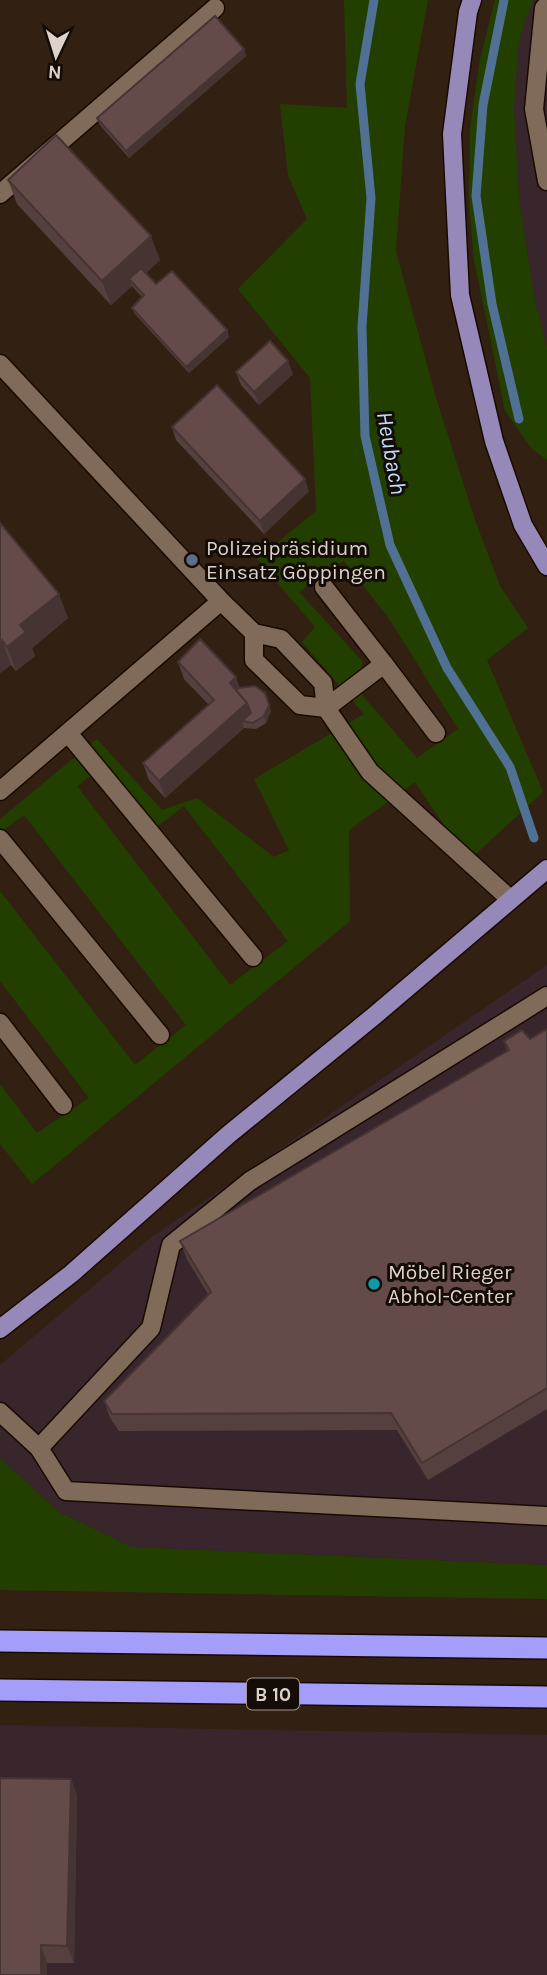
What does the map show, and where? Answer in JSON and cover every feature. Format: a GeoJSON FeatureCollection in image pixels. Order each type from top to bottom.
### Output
{"type":"FeatureCollection","features":[{"type":"Feature","properties":{"kind":"highway"},"geometry":{"type":"LineString","coordinates":[[0,1641],[547,1648]]}},
{"type":"Feature","properties":{"kind":"highway","name":"B 10"},"geometry":{"type":"LineString","coordinates":[[0,1690],[547,1698]]}},
{"type":"Feature","properties":{"kind":"main road"},"geometry":{"type":"LineString","coordinates":[[472,0],[468,12],[452,134],[460,295],[494,441],[523,526],[547,566]]}},
{"type":"Feature","properties":{"kind":"main road"},"geometry":{"type":"LineString","coordinates":[[0,1329],[71,1274],[228,1135],[374,1016],[547,869]]}},
{"type":"Feature","properties":{"kind":"lane"},"geometry":{"type":"LineString","coordinates":[[547,5],[544,8],[534,108],[547,181]]}},
{"type":"Feature","properties":{"kind":"lane"},"geometry":{"type":"LineString","coordinates":[[0,194],[215,8]]}},
{"type":"Feature","properties":{"kind":"lane"},"geometry":{"type":"LineString","coordinates":[[0,364],[221,601],[254,633],[281,639],[323,683],[326,708],[370,772],[510,899]]}},
{"type":"Feature","properties":{"kind":"lane"},"geometry":{"type":"LineString","coordinates":[[324,587],[436,733]]}},
{"type":"Feature","properties":{"kind":"lane"},"geometry":{"type":"LineString","coordinates":[[0,791],[221,601]]}},
{"type":"Feature","properties":{"kind":"lane"},"geometry":{"type":"LineString","coordinates":[[254,633],[254,660],[300,705],[326,708],[384,664]]}},
{"type":"Feature","properties":{"kind":"lane"},"geometry":{"type":"LineString","coordinates":[[68,733],[253,957]]}},
{"type":"Feature","properties":{"kind":"lane"},"geometry":{"type":"LineString","coordinates":[[0,839],[160,1035]]}},
{"type":"Feature","properties":{"kind":"lane"},"geometry":{"type":"LineString","coordinates":[[39,1448],[151,1328],[171,1245],[250,1181],[547,996]]}},
{"type":"Feature","properties":{"kind":"lane"},"geometry":{"type":"LineString","coordinates":[[0,1023],[63,1105]]}},
{"type":"Feature","properties":{"kind":"lane"},"geometry":{"type":"LineString","coordinates":[[0,1412],[39,1448],[66,1491],[547,1516]]}},
{"type":"Feature","properties":{"kind":"shaded area"},"geometry":{"type":"Polygon","coordinates":[[[534,0],[547,0],[547,347],[534,296],[519,198],[514,108],[518,50],[524,23],[534,0]]]}},
{"type":"Feature","properties":{"kind":"shaded area"},"geometry":{"type":"Polygon","coordinates":[[[547,965],[547,1565],[132,1547],[59,1512],[0,1458],[0,1365],[149,1239],[547,965]]]}},
{"type":"Feature","properties":{"kind":"shaded area"},"geometry":{"type":"Polygon","coordinates":[[[0,1725],[547,1735],[547,1975],[0,1975],[0,1725]]]}},
{"type":"Feature","properties":{"kind":"green space"},"geometry":{"type":"Polygon","coordinates":[[[344,0],[428,0],[405,126],[396,251],[436,398],[475,520],[500,586],[528,628],[487,660],[543,792],[468,861],[415,782],[349,830],[350,921],[32,1184],[0,1144],[0,1084],[37,1133],[89,1098],[0,981],[0,891],[135,1065],[186,1025],[24,815],[0,833],[0,819],[97,739],[162,810],[197,798],[274,857],[289,850],[254,779],[364,714],[302,642],[315,627],[257,559],[316,511],[310,378],[238,289],[307,219],[288,175],[280,104],[347,108],[344,0]],[[344,561],[299,592],[362,661],[363,696],[417,758],[458,729],[390,620],[344,561]],[[101,768],[77,786],[230,985],[288,941],[184,806],[150,832],[101,768]]]}},
{"type":"Feature","properties":{"kind":"green space"},"geometry":{"type":"Polygon","coordinates":[[[495,0],[534,0],[524,23],[518,50],[514,108],[519,198],[534,296],[547,347],[547,460],[531,448],[505,411],[474,260],[469,206],[470,129],[480,59],[495,0]]]}},
{"type":"Feature","properties":{"kind":"green space"},"geometry":{"type":"Polygon","coordinates":[[[0,1458],[59,1512],[132,1547],[547,1565],[547,1599],[0,1590],[0,1458]]]}},
{"type":"Feature","properties":{"kind":"building"},"geometry":{"type":"Polygon","coordinates":[[[215,16],[244,49],[126,151],[97,118],[215,16]]]}},
{"type":"Feature","properties":{"kind":"building"},"geometry":{"type":"Polygon","coordinates":[[[56,135],[151,236],[102,281],[8,180],[56,135]]]}},
{"type":"Feature","properties":{"kind":"building"},"geometry":{"type":"Polygon","coordinates":[[[141,268],[156,284],[172,271],[227,330],[186,367],[132,308],[144,295],[129,279],[141,268]]]}},
{"type":"Feature","properties":{"kind":"building"},"geometry":{"type":"Polygon","coordinates":[[[270,341],[288,361],[254,392],[236,372],[270,341]]]}},
{"type":"Feature","properties":{"kind":"building"},"geometry":{"type":"Polygon","coordinates":[[[217,385],[305,479],[260,521],[172,427],[217,385]]]}},
{"type":"Feature","properties":{"kind":"building"},"geometry":{"type":"Polygon","coordinates":[[[0,523],[59,594],[20,625],[26,632],[7,647],[2,640],[0,642],[0,523]]]}},
{"type":"Feature","properties":{"kind":"building"},"geometry":{"type":"Polygon","coordinates":[[[200,639],[236,677],[230,683],[247,703],[159,781],[143,763],[214,700],[178,662],[200,639]]]}},
{"type":"Feature","properties":{"kind":"building"},"geometry":{"type":"Polygon","coordinates":[[[255,686],[265,693],[269,705],[264,716],[253,723],[242,721],[251,713],[247,703],[236,690],[255,686]]]}},
{"type":"Feature","properties":{"kind":"building","name":"Möbel Rieger Abhol-Center"},"geometry":{"type":"Polygon","coordinates":[[[547,1029],[547,1388],[422,1463],[391,1413],[112,1414],[104,1401],[211,1292],[180,1241],[509,1050],[504,1041],[522,1030],[530,1039],[547,1029]]]}},
{"type":"Feature","properties":{"kind":"building"},"geometry":{"type":"Polygon","coordinates":[[[0,1778],[71,1779],[67,1946],[41,1945],[41,1975],[0,1975],[0,1778]]]}},
{"type":"Feature","properties":{"kind":"waterway","name":"Heubach"},"geometry":{"type":"LineString","coordinates":[[374,0],[360,84],[371,198],[362,327],[365,436],[390,545],[447,668],[510,767],[534,838]]}},
{"type":"Feature","properties":{"kind":"waterway"},"geometry":{"type":"LineString","coordinates":[[504,0],[483,105],[476,196],[492,304],[519,419]]}},
{"type":"Feature","properties":{"kind":"place","name":"Polizeipräsidium Einsatz Göppingen"},"geometry":{"type":"Point","coordinates":[192,560]}},
{"type":"Feature","properties":{"kind":"place","name":"Möbel Rieger Abhol-Center"},"geometry":{"type":"Point","coordinates":[374,1284]}}]}
